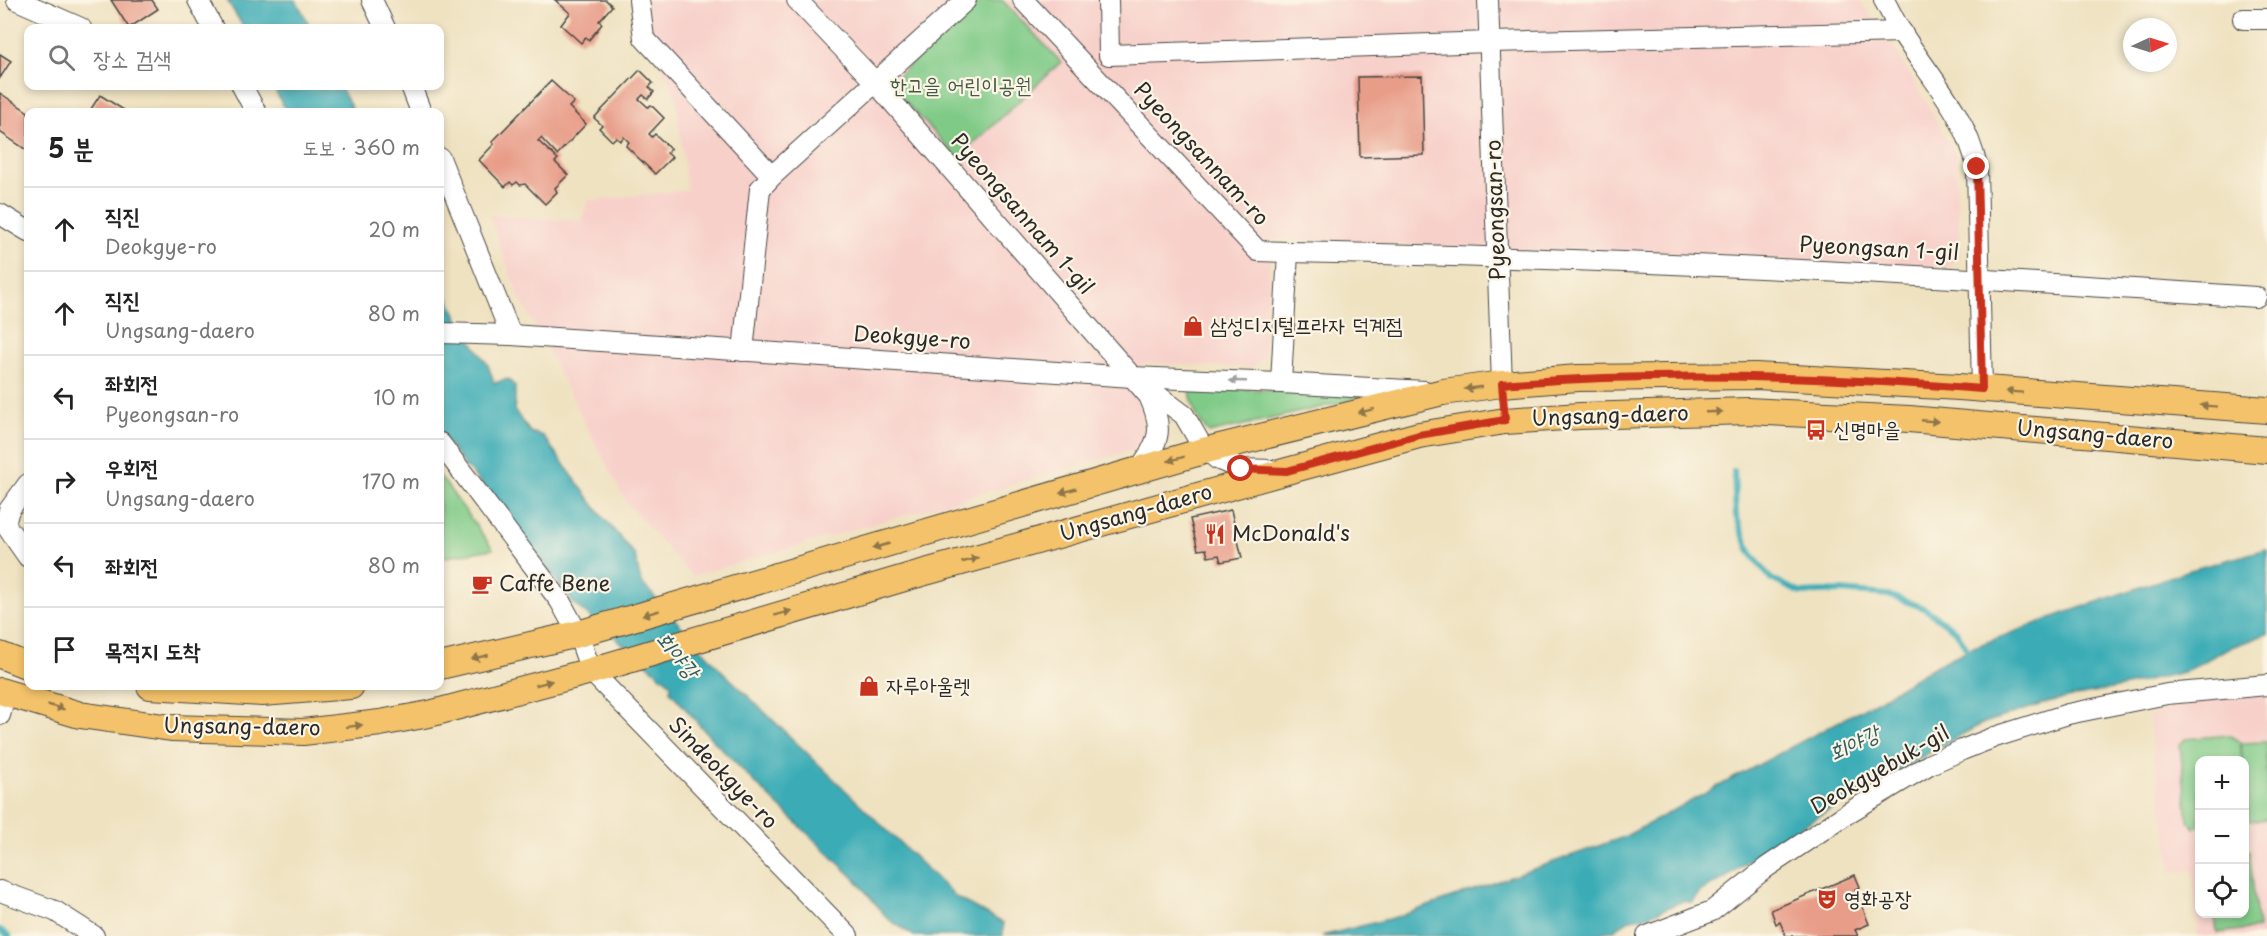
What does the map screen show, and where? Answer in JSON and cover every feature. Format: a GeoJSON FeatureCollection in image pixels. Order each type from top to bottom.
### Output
{"type":"FeatureCollection","features":[{"type":"Feature","properties":{"kind":"main road","name":"Ungsang-daero"},"geometry":{"type":"LineString","coordinates":[[444,665],[586,632],[1207,450],[1443,392],[1502,384],[1578,378],[1756,376],[1982,389],[2267,410]]}},
{"type":"Feature","properties":{"kind":"main road","name":"Pyeongsan-ro"},"geometry":{"type":"LineString","coordinates":[[1502,384],[1505,420]]}},
{"type":"Feature","properties":{"kind":"main road","name":"Ungsang-daero"},"geometry":{"type":"LineString","coordinates":[[2,700],[80,715],[171,728],[303,732],[380,723],[429,714],[591,671],[727,629],[1287,471],[1419,435],[1505,420],[1748,411],[1909,419],[2267,450]]}},
{"type":"Feature","properties":{"kind":"main road"},"geometry":{"type":"LineString","coordinates":[[0,655],[24,664]]}},
{"type":"Feature","properties":{"kind":"main road"},"geometry":{"type":"LineString","coordinates":[[214,690],[262,693],[300,690]]}},
{"type":"Feature","properties":{"kind":"street"},"geometry":{"type":"LineString","coordinates":[[17,0],[72,24]]}},
{"type":"Feature","properties":{"kind":"street"},"geometry":{"type":"LineString","coordinates":[[198,0],[211,24]]}},
{"type":"Feature","properties":{"kind":"street"},"geometry":{"type":"LineString","coordinates":[[372,0],[383,24]]}},
{"type":"Feature","properties":{"kind":"street"},"geometry":{"type":"LineString","coordinates":[[639,0],[644,38],[772,176]]}},
{"type":"Feature","properties":{"kind":"street","name":"Pyeongsannam 1-gil"},"geometry":{"type":"LineString","coordinates":[[797,0],[875,82],[1132,377]]}},
{"type":"Feature","properties":{"kind":"street"},"geometry":{"type":"LineString","coordinates":[[743,351],[760,189],[966,0]]}},
{"type":"Feature","properties":{"kind":"street","name":"Pyeongsannam-ro"},"geometry":{"type":"LineString","coordinates":[[1023,0],[1258,251],[1498,256]]}},
{"type":"Feature","properties":{"kind":"street"},"geometry":{"type":"LineString","coordinates":[[1108,0],[1109,55]]}},
{"type":"Feature","properties":{"kind":"street","name":"Pyeongsan-ro"},"geometry":{"type":"LineString","coordinates":[[1488,0],[1502,384]]}},
{"type":"Feature","properties":{"kind":"street"},"geometry":{"type":"LineString","coordinates":[[1884,0],[1902,32],[1962,120],[1972,146],[1977,167],[1982,389]]}},
{"type":"Feature","properties":{"kind":"street"},"geometry":{"type":"LineString","coordinates":[[2243,19],[2267,19]]}},
{"type":"Feature","properties":{"kind":"street"},"geometry":{"type":"LineString","coordinates":[[1091,72],[1109,55],[1490,42],[1902,32]]}},
{"type":"Feature","properties":{"kind":"street"},"geometry":{"type":"LineString","coordinates":[[244,90],[254,108]]}},
{"type":"Feature","properties":{"kind":"street"},"geometry":{"type":"LineString","coordinates":[[413,90],[419,108]]}},
{"type":"Feature","properties":{"kind":"street"},"geometry":{"type":"LineString","coordinates":[[444,169],[503,335]]}},
{"type":"Feature","properties":{"kind":"street"},"geometry":{"type":"LineString","coordinates":[[0,214],[24,229]]}},
{"type":"Feature","properties":{"kind":"street"},"geometry":{"type":"LineString","coordinates":[[1281,383],[1288,252]]}},
{"type":"Feature","properties":{"kind":"street","name":"Pyeongsan 1-gil"},"geometry":{"type":"LineString","coordinates":[[1498,256],[1981,278],[2256,297]]}},
{"type":"Feature","properties":{"kind":"street","name":"Deokgye-ro"},"geometry":{"type":"LineString","coordinates":[[444,333],[503,335],[1132,377],[1443,392]]}},
{"type":"Feature","properties":{"kind":"street"},"geometry":{"type":"LineString","coordinates":[[1132,377],[1184,415],[1207,450],[1224,464],[1241,469],[1287,471]]}},
{"type":"Feature","properties":{"kind":"street"},"geometry":{"type":"LineString","coordinates":[[1132,377],[1149,396],[1157,413],[1156,444],[1138,469]]}},
{"type":"Feature","properties":{"kind":"street","name":"Sindeokgye-ro"},"geometry":{"type":"LineString","coordinates":[[444,450],[586,632],[591,671],[848,936]]}},
{"type":"Feature","properties":{"kind":"street"},"geometry":{"type":"LineString","coordinates":[[24,489],[9,510],[5,524],[24,551]]}},
{"type":"Feature","properties":{"kind":"street","name":"Deokgyebuk-gil"},"geometry":{"type":"LineString","coordinates":[[1647,936],[1712,911],[1767,867],[1848,813],[1930,764],[1962,750],[2068,714],[2167,694],[2267,685]]}},
{"type":"Feature","properties":{"kind":"street"},"geometry":{"type":"LineString","coordinates":[[0,891],[55,911],[94,936]]}},
{"type":"Feature","properties":{"kind":"shaded area"},"geometry":{"type":"Polygon","coordinates":[[[644,0],[1860,0],[1900,57],[1955,153],[1960,255],[1949,267],[1272,239],[1264,356],[1252,368],[1143,363],[1144,440],[1136,449],[692,576],[626,502],[516,290],[489,215],[582,221],[588,201],[687,190],[676,98],[649,35],[644,0]]]}},
{"type":"Feature","properties":{"kind":"shaded area"},"geometry":{"type":"Polygon","coordinates":[[[2267,694],[2267,936],[2198,936],[2197,918],[2249,918],[2249,756],[2195,756],[2195,896],[2193,870],[2172,872],[2148,716],[2184,703],[2190,697],[2267,694]]]}},
{"type":"Feature","properties":{"kind":"green space","name":"한고을 어린이공원"},"geometry":{"type":"Polygon","coordinates":[[[981,0],[1002,0],[1061,62],[958,158],[897,93],[899,75],[981,0]]]}},
{"type":"Feature","properties":{"kind":"green space"},"geometry":{"type":"Polygon","coordinates":[[[1190,386],[1370,396],[1209,433],[1195,412],[1190,386]]]}},
{"type":"Feature","properties":{"kind":"green space"},"geometry":{"type":"Polygon","coordinates":[[[444,482],[493,549],[444,557],[444,482]]]}},
{"type":"Feature","properties":{"kind":"green space"},"geometry":{"type":"Polygon","coordinates":[[[2229,735],[2240,742],[2242,756],[2195,756],[2195,828],[2188,820],[2180,745],[2185,739],[2229,735]]]}},
{"type":"Feature","properties":{"kind":"green space"},"geometry":{"type":"Polygon","coordinates":[[[2267,742],[2267,819],[2249,821],[2249,756],[2242,756],[2241,743],[2267,742]]]}},
{"type":"Feature","properties":{"kind":"green space"},"geometry":{"type":"Polygon","coordinates":[[[2249,851],[2258,928],[2217,933],[2215,918],[2249,918],[2249,851]]]}},
{"type":"Feature","properties":{"kind":"water"},"geometry":{"type":"Polygon","coordinates":[[[227,0],[296,0],[309,24],[242,24],[227,0]]]}},
{"type":"Feature","properties":{"kind":"water"},"geometry":{"type":"Polygon","coordinates":[[[275,90],[342,90],[352,108],[284,108],[275,90]]]}},
{"type":"Feature","properties":{"kind":"water","name":"회야강"},"geometry":{"type":"Polygon","coordinates":[[[444,289],[462,327],[488,365],[494,383],[508,379],[515,386],[515,411],[530,432],[543,436],[602,516],[635,555],[641,582],[719,668],[957,898],[1003,923],[1003,936],[914,936],[888,919],[856,880],[709,736],[670,691],[671,684],[573,603],[493,496],[463,464],[444,438],[444,289]]]}},
{"type":"Feature","properties":{"kind":"water","name":"회야강"},"geometry":{"type":"Polygon","coordinates":[[[2267,549],[2267,634],[2226,649],[2187,671],[2052,701],[1984,723],[1847,799],[1766,848],[1725,878],[1701,891],[1692,903],[1683,901],[1648,916],[1631,919],[1614,930],[1588,936],[1322,936],[1400,916],[1624,837],[1877,701],[1937,665],[1974,647],[2190,570],[2267,549]]]}},
{"type":"Feature","properties":{"kind":"building"},"geometry":{"type":"Polygon","coordinates":[[[111,0],[152,0],[158,9],[135,24],[126,24],[111,0]]]}},
{"type":"Feature","properties":{"kind":"building"},"geometry":{"type":"Polygon","coordinates":[[[555,0],[606,0],[612,6],[599,21],[602,24],[589,40],[586,37],[581,43],[561,25],[570,13],[555,0]]]}},
{"type":"Feature","properties":{"kind":"building"},"geometry":{"type":"Polygon","coordinates":[[[0,54],[11,61],[0,78],[0,54]]]}},
{"type":"Feature","properties":{"kind":"building"},"geometry":{"type":"Polygon","coordinates":[[[640,70],[653,83],[649,87],[654,92],[648,99],[643,95],[639,99],[648,107],[651,105],[664,118],[649,134],[652,137],[655,134],[671,149],[667,153],[672,157],[655,174],[626,146],[629,142],[624,137],[620,141],[616,137],[612,141],[599,128],[602,125],[594,118],[640,70]]]}},
{"type":"Feature","properties":{"kind":"building"},"geometry":{"type":"Polygon","coordinates":[[[1422,76],[1424,155],[1360,157],[1358,77],[1422,76]]]}},
{"type":"Feature","properties":{"kind":"building"},"geometry":{"type":"Polygon","coordinates":[[[551,81],[574,102],[569,107],[586,124],[557,155],[541,138],[538,141],[558,159],[555,162],[568,175],[555,188],[557,192],[545,204],[525,184],[520,185],[517,182],[513,185],[510,182],[505,187],[479,160],[494,144],[492,142],[551,81]]]}},
{"type":"Feature","properties":{"kind":"building"},"geometry":{"type":"Polygon","coordinates":[[[0,93],[24,109],[24,148],[0,132],[0,93]]]}},
{"type":"Feature","properties":{"kind":"building"},"geometry":{"type":"Polygon","coordinates":[[[100,95],[121,108],[92,108],[100,95]]]}},
{"type":"Feature","properties":{"kind":"building","name":"McDonald's"},"geometry":{"type":"Polygon","coordinates":[[[1231,510],[1242,558],[1221,562],[1219,555],[1208,557],[1206,549],[1198,550],[1190,519],[1231,510]]]}},
{"type":"Feature","properties":{"kind":"building","name":"영화공장"},"geometry":{"type":"Polygon","coordinates":[[[1855,875],[1860,887],[1855,889],[1869,924],[1855,930],[1858,936],[1786,936],[1780,922],[1776,924],[1771,910],[1855,875]]]}},
{"type":"Feature","properties":{"kind":"waterway"},"geometry":{"type":"LineString","coordinates":[[1734,471],[1736,516],[1750,552],[1771,579],[1801,593],[1841,591],[1888,595],[1924,608],[1956,631],[1971,656]]}},
{"type":"Feature","properties":{"kind":"waterway"},"geometry":{"type":"LineString","coordinates":[[0,930],[9,936]]}},
{"type":"Feature","properties":{"kind":"place","name":"삼성디지털프라자 덕계점"},"geometry":{"type":"Point","coordinates":[1193,326]}},
{"type":"Feature","properties":{"kind":"place","name":"신명마을"},"geometry":{"type":"Point","coordinates":[1816,430]}},
{"type":"Feature","properties":{"kind":"place","name":"McDonald's"},"geometry":{"type":"Point","coordinates":[1215,534]}},
{"type":"Feature","properties":{"kind":"place","name":"Caffe Bene"},"geometry":{"type":"Point","coordinates":[482,584]}},
{"type":"Feature","properties":{"kind":"place","name":"자루아울렛"},"geometry":{"type":"Point","coordinates":[869,686]}},
{"type":"Feature","properties":{"kind":"place","name":"영화공장"},"geometry":{"type":"Point","coordinates":[1827,899]}},
{"type":"Feature","properties":{"kind":"route"},"geometry":{"type":"LineString","coordinates":[[1241,469],[1287,471],[1419,435],[1505,420],[1502,384],[1578,378],[1756,376],[1982,389],[1977,167]]}}]}
